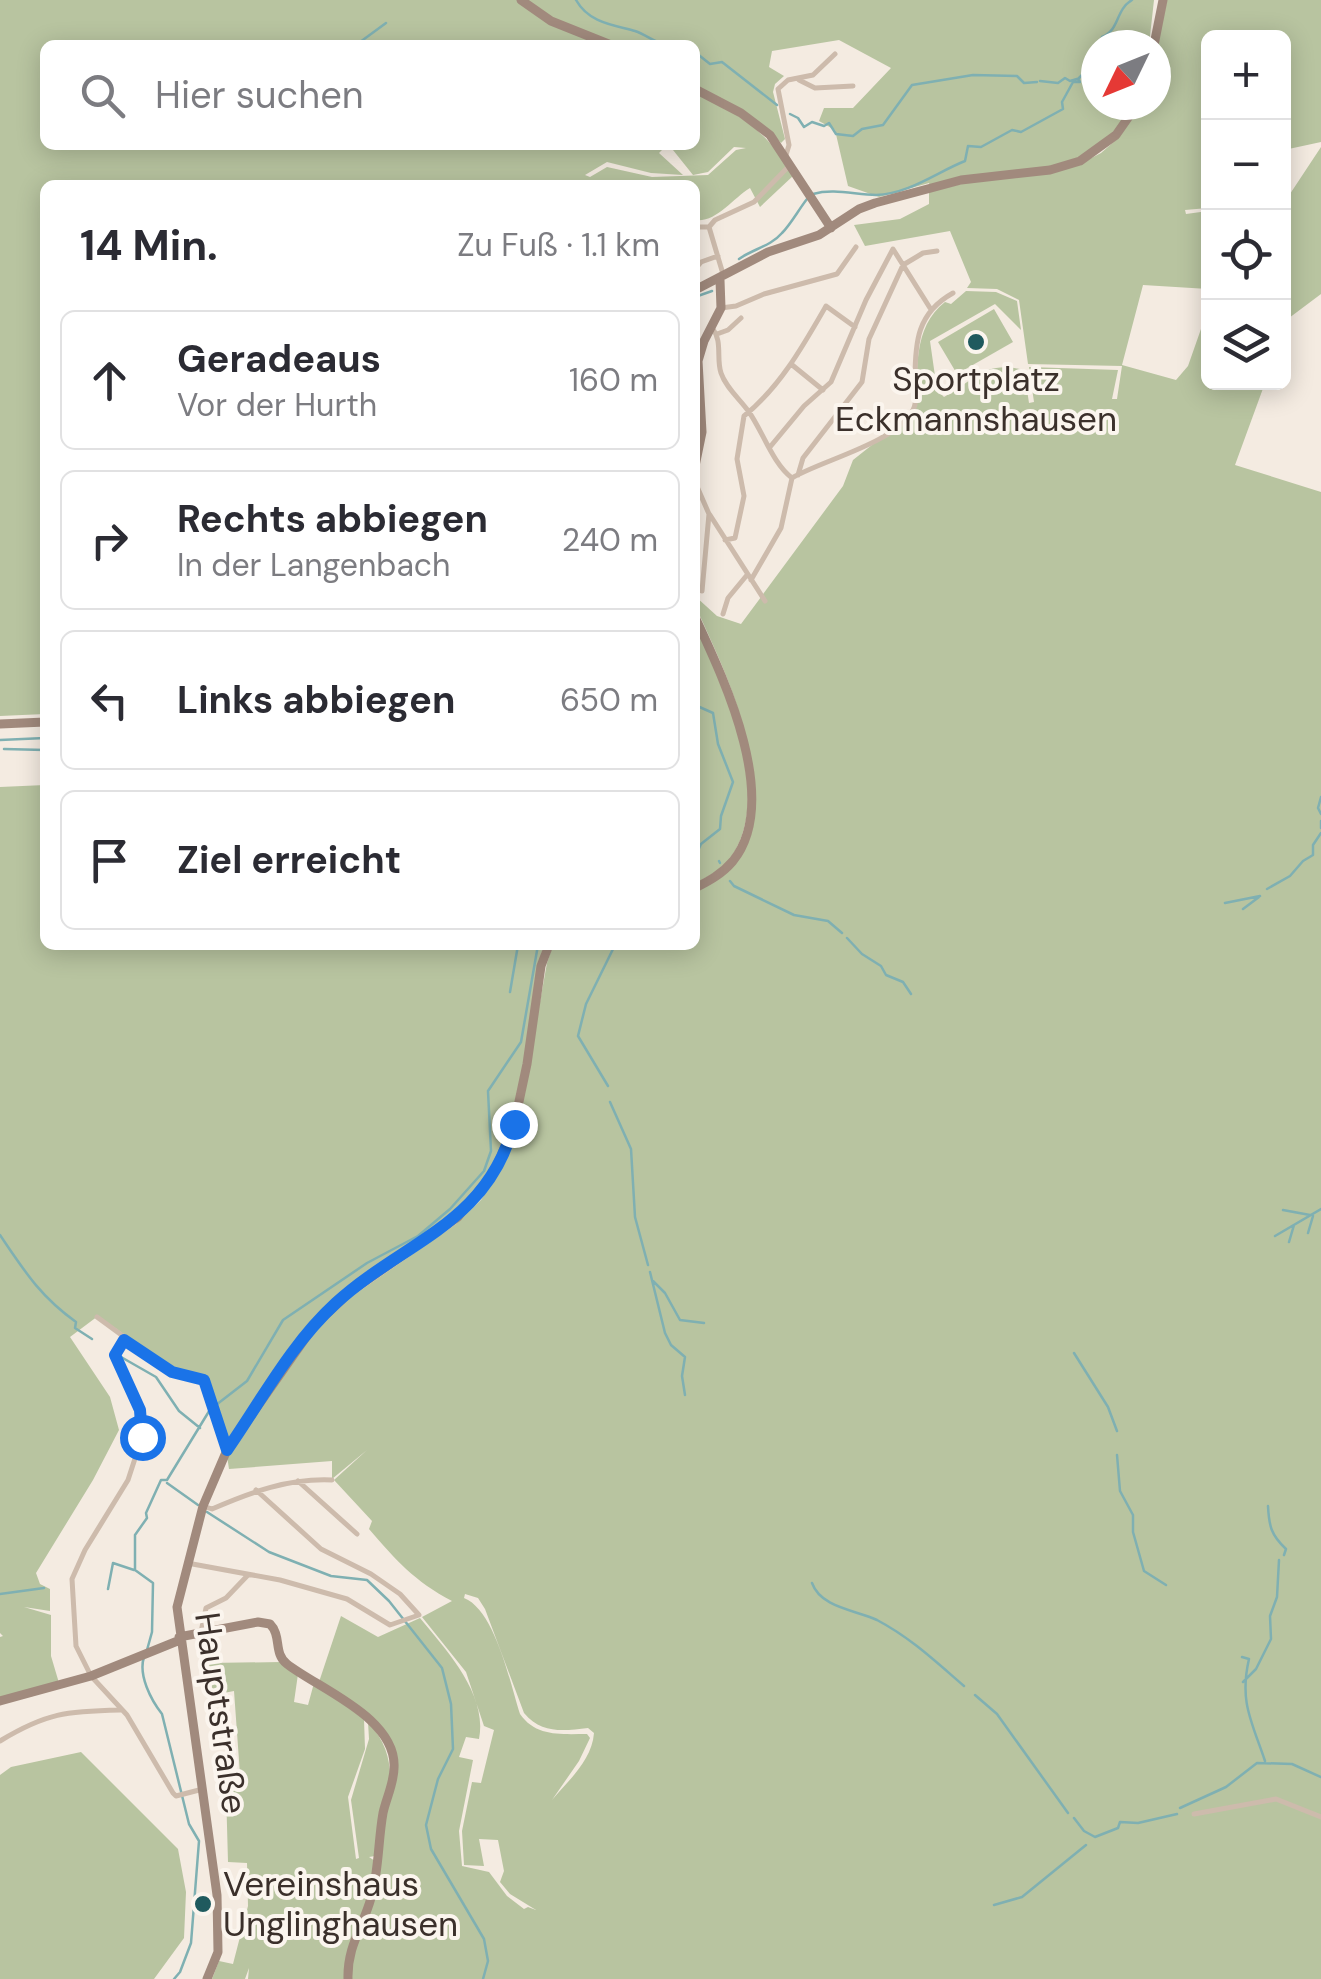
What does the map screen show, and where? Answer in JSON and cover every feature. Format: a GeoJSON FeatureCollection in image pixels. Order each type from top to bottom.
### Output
{"type":"FeatureCollection","features":[{"type":"Feature","properties":{"kind":"main road"},"geometry":{"type":"LineString","coordinates":[[521,0],[551,21],[598,40]]}},
{"type":"Feature","properties":{"kind":"main road"},"geometry":{"type":"LineString","coordinates":[[1157,30],[1162,0]]}},
{"type":"Feature","properties":{"kind":"main road"},"geometry":{"type":"LineString","coordinates":[[700,92],[741,113],[770,135],[831,228]]}},
{"type":"Feature","properties":{"kind":"main road"},"geometry":{"type":"LineString","coordinates":[[700,288],[768,252],[831,228],[859,209],[945,184],[1050,170],[1080,161],[1116,135],[1126,120]]}},
{"type":"Feature","properties":{"kind":"main road"},"geometry":{"type":"LineString","coordinates":[[700,358],[715,331],[722,278]]}},
{"type":"Feature","properties":{"kind":"main road"},"geometry":{"type":"LineString","coordinates":[[700,397],[700,442]]}},
{"type":"Feature","properties":{"kind":"main road"},"geometry":{"type":"LineString","coordinates":[[700,629],[737,714],[748,767],[750,802],[746,835],[738,854],[713,879],[700,886]]}},
{"type":"Feature","properties":{"kind":"main road"},"geometry":{"type":"LineString","coordinates":[[0,724],[40,722]]}},
{"type":"Feature","properties":{"kind":"main road","name":"Hauptstraße"},"geometry":{"type":"LineString","coordinates":[[207,1979],[218,1952],[219,1929],[177,1607],[213,1475],[278,1373],[333,1305],[444,1228],[484,1189],[506,1151],[513,1129],[547,950]]}},
{"type":"Feature","properties":{"kind":"main road"},"geometry":{"type":"LineString","coordinates":[[0,1701],[91,1676],[201,1632],[258,1622],[270,1624],[275,1628],[277,1650],[286,1664],[353,1706],[380,1732],[395,1766],[383,1814],[372,1896],[354,1935],[348,1979]]}},
{"type":"Feature","properties":{"kind":"street"},"geometry":{"type":"LineString","coordinates":[[709,228],[715,220],[754,202],[788,159],[778,89],[788,80],[818,72],[834,54]]}},
{"type":"Feature","properties":{"kind":"street"},"geometry":{"type":"LineString","coordinates":[[799,80],[815,88],[853,86]]}},
{"type":"Feature","properties":{"kind":"street"},"geometry":{"type":"LineString","coordinates":[[700,227],[709,228]]}},
{"type":"Feature","properties":{"kind":"street"},"geometry":{"type":"LineString","coordinates":[[709,228],[722,278]]}},
{"type":"Feature","properties":{"kind":"street"},"geometry":{"type":"LineString","coordinates":[[721,308],[838,274],[856,247]]}},
{"type":"Feature","properties":{"kind":"street"},"geometry":{"type":"LineString","coordinates":[[770,447],[804,406],[824,390],[840,365],[893,249],[930,308]]}},
{"type":"Feature","properties":{"kind":"street"},"geometry":{"type":"LineString","coordinates":[[723,614],[728,598],[749,577],[781,528],[803,458],[862,382],[869,339],[903,265],[923,253],[937,251]]}},
{"type":"Feature","properties":{"kind":"street"},"geometry":{"type":"LineString","coordinates":[[700,262],[718,256]]}},
{"type":"Feature","properties":{"kind":"street"},"geometry":{"type":"LineString","coordinates":[[795,477],[850,455],[910,414],[916,397],[916,345],[922,320],[930,308],[953,293]]}},
{"type":"Feature","properties":{"kind":"street"},"geometry":{"type":"LineString","coordinates":[[725,540],[735,538],[741,521],[744,487],[738,459],[744,416],[760,405],[791,364],[826,306],[855,327]]}},
{"type":"Feature","properties":{"kind":"street"},"geometry":{"type":"LineString","coordinates":[[741,318],[728,330],[715,331],[719,369],[770,447],[795,477]]}},
{"type":"Feature","properties":{"kind":"street"},"geometry":{"type":"LineString","coordinates":[[791,364],[824,390]]}},
{"type":"Feature","properties":{"kind":"street"},"geometry":{"type":"LineString","coordinates":[[700,493],[765,602]]}},
{"type":"Feature","properties":{"kind":"street"},"geometry":{"type":"LineString","coordinates":[[702,591],[710,514]]}},
{"type":"Feature","properties":{"kind":"street"},"geometry":{"type":"LineString","coordinates":[[96,1317],[172,1372],[204,1380],[227,1450]]}},
{"type":"Feature","properties":{"kind":"street"},"geometry":{"type":"LineString","coordinates":[[124,1340],[115,1355],[140,1410],[142,1437],[139,1456],[128,1480],[85,1550],[72,1580],[76,1646],[91,1676],[122,1710],[161,1768],[172,1793],[176,1796],[203,1789]]}},
{"type":"Feature","properties":{"kind":"street"},"geometry":{"type":"LineString","coordinates":[[203,1506],[212,1510],[256,1490],[298,1481],[332,1480]]}},
{"type":"Feature","properties":{"kind":"street"},"geometry":{"type":"LineString","coordinates":[[298,1481],[357,1534]]}},
{"type":"Feature","properties":{"kind":"street"},"geometry":{"type":"LineString","coordinates":[[187,1563],[280,1580],[347,1599],[390,1625],[419,1615],[400,1594],[322,1548],[256,1490]]}},
{"type":"Feature","properties":{"kind":"street"},"geometry":{"type":"LineString","coordinates":[[201,1632],[206,1608],[226,1598],[248,1574]]}},
{"type":"Feature","properties":{"kind":"street"},"geometry":{"type":"LineString","coordinates":[[1,1738],[60,1713],[122,1710]]}},
{"type":"Feature","properties":{"kind":"street"},"geometry":{"type":"LineString","coordinates":[[1194,1814],[1276,1799],[1321,1818]]}},
{"type":"Feature","properties":{"kind":"green space"},"geometry":{"type":"Polygon","coordinates":[[[0,0],[518,0],[597,40],[40,40],[40,150],[662,150],[659,153],[683,175],[651,173],[607,162],[585,175],[590,177],[607,167],[652,177],[708,175],[736,150],[746,148],[734,147],[708,172],[693,175],[673,150],[700,150],[700,95],[751,125],[794,175],[760,207],[750,188],[703,220],[700,180],[40,180],[40,714],[0,716],[0,0]]]}},
{"type":"Feature","properties":{"kind":"green space"},"geometry":{"type":"Polygon","coordinates":[[[526,0],[1154,0],[1151,30],[1081,30],[1081,120],[1123,120],[1098,147],[1076,159],[1036,170],[930,186],[929,183],[879,197],[848,186],[835,130],[819,121],[824,108],[853,108],[891,68],[839,40],[772,51],[769,67],[784,76],[773,92],[785,139],[781,143],[769,130],[700,89],[700,40],[604,40],[548,16],[526,0]]]}},
{"type":"Feature","properties":{"kind":"green space"},"geometry":{"type":"Polygon","coordinates":[[[1167,0],[1321,0],[1321,142],[1291,148],[1291,30],[1201,30],[1201,209],[1185,210],[1186,214],[1201,212],[1201,289],[1143,285],[1122,365],[1176,380],[1188,366],[1201,329],[1201,390],[1262,390],[1235,465],[1321,492],[1321,1979],[248,1979],[249,1968],[245,1979],[212,1979],[219,1961],[233,1964],[248,1906],[247,1863],[228,1862],[226,1790],[241,1788],[234,1691],[213,1695],[209,1663],[281,1662],[298,1674],[294,1702],[308,1705],[314,1683],[364,1719],[365,1749],[348,1797],[356,1859],[359,1858],[351,1800],[369,1739],[368,1722],[380,1738],[387,1754],[390,1786],[375,1856],[369,1857],[375,1861],[375,1893],[386,1812],[398,1766],[382,1731],[319,1682],[341,1616],[378,1637],[420,1618],[452,1658],[477,1705],[466,1672],[422,1617],[452,1601],[416,1578],[397,1560],[369,1529],[372,1521],[334,1480],[367,1450],[332,1479],[332,1461],[229,1469],[227,1456],[316,1330],[338,1306],[456,1224],[481,1200],[506,1161],[517,1128],[551,950],[700,950],[700,889],[730,868],[742,848],[751,779],[736,702],[700,616],[700,601],[717,616],[741,624],[843,486],[853,460],[916,410],[919,351],[934,313],[966,291],[996,292],[1017,301],[1021,330],[995,304],[930,341],[937,390],[944,397],[981,373],[1000,367],[1024,370],[1029,403],[1034,402],[1029,367],[1118,370],[1112,399],[1117,399],[1122,366],[1028,364],[1019,300],[997,289],[967,288],[971,282],[950,231],[865,246],[854,225],[900,219],[929,204],[929,192],[1078,165],[1101,153],[1130,120],[1171,120],[1171,30],[1161,30],[1167,0]],[[465,1594],[464,1598],[475,1605],[493,1632],[520,1714],[526,1721],[541,1730],[587,1734],[590,1738],[552,1800],[584,1761],[594,1733],[588,1728],[546,1728],[524,1713],[485,1609],[478,1598],[465,1594]],[[477,1706],[479,1739],[466,1737],[459,1757],[473,1760],[459,1831],[462,1866],[489,1872],[507,1896],[524,1909],[536,1910],[510,1894],[500,1882],[504,1871],[498,1840],[479,1839],[484,1866],[464,1865],[462,1831],[472,1782],[481,1783],[494,1730],[484,1726],[477,1706]]]}},
{"type":"Feature","properties":{"kind":"green space"},"geometry":{"type":"Polygon","coordinates":[[[1321,147],[1321,294],[1291,316],[1291,210],[1291,192],[1321,147]]]}},
{"type":"Feature","properties":{"kind":"green space","name":"Sportplatz Eckmannshausen"},"geometry":{"type":"Polygon","coordinates":[[[994,309],[1013,342],[957,374],[938,342],[994,309]]]}},
{"type":"Feature","properties":{"kind":"green space"},"geometry":{"type":"Polygon","coordinates":[[[700,635],[730,707],[746,770],[748,801],[744,830],[732,856],[700,881],[700,635]]]}},
{"type":"Feature","properties":{"kind":"green space"},"geometry":{"type":"Polygon","coordinates":[[[40,785],[40,950],[542,950],[519,1098],[499,1156],[485,1181],[439,1228],[329,1305],[283,1361],[230,1441],[223,1442],[209,1383],[197,1374],[178,1372],[98,1316],[70,1337],[110,1397],[119,1430],[36,1573],[40,1584],[50,1589],[50,1611],[24,1607],[51,1615],[51,1656],[59,1683],[0,1698],[3,1636],[0,787],[40,785]]]}},
{"type":"Feature","properties":{"kind":"green space"},"geometry":{"type":"Polygon","coordinates":[[[81,1752],[178,1849],[186,1892],[184,1938],[154,1979],[0,1979],[0,1775],[11,1767],[81,1752]]]}},
{"type":"Feature","properties":{"kind":"waterway"},"geometry":{"type":"LineString","coordinates":[[576,0],[595,18],[653,40]]}},
{"type":"Feature","properties":{"kind":"waterway"},"geometry":{"type":"LineString","coordinates":[[1112,30],[1132,0]]}},
{"type":"Feature","properties":{"kind":"waterway"},"geometry":{"type":"LineString","coordinates":[[363,40],[386,23]]}},
{"type":"Feature","properties":{"kind":"waterway"},"geometry":{"type":"LineString","coordinates":[[700,56],[710,64],[722,62],[777,105]]}},
{"type":"Feature","properties":{"kind":"waterway"},"geometry":{"type":"LineString","coordinates":[[790,114],[804,127],[812,122],[824,126],[829,123],[836,134],[853,136],[862,129],[883,125],[912,85],[973,75],[1017,76],[1024,83],[1037,82]]}},
{"type":"Feature","properties":{"kind":"waterway"},"geometry":{"type":"LineString","coordinates":[[813,194],[876,195],[911,187],[965,161],[968,146],[981,147],[1012,130],[1021,132],[1063,109],[1062,102],[1081,76]]}},
{"type":"Feature","properties":{"kind":"waterway"},"geometry":{"type":"LineString","coordinates":[[1040,81],[1077,79]]}},
{"type":"Feature","properties":{"kind":"waterway"},"geometry":{"type":"LineString","coordinates":[[739,259],[778,237],[807,199]]}},
{"type":"Feature","properties":{"kind":"waterway"},"geometry":{"type":"LineString","coordinates":[[700,295],[712,291]]}},
{"type":"Feature","properties":{"kind":"waterway"},"geometry":{"type":"LineString","coordinates":[[700,707],[713,713],[718,744],[733,782],[720,829],[700,846]]}},
{"type":"Feature","properties":{"kind":"waterway"},"geometry":{"type":"LineString","coordinates":[[0,740],[40,738]]}},
{"type":"Feature","properties":{"kind":"waterway"},"geometry":{"type":"LineString","coordinates":[[4,749],[40,750]]}},
{"type":"Feature","properties":{"kind":"waterway"},"geometry":{"type":"LineString","coordinates":[[1321,797],[1321,814]]}},
{"type":"Feature","properties":{"kind":"waterway"},"geometry":{"type":"LineString","coordinates":[[1321,821],[1321,828]]}},
{"type":"Feature","properties":{"kind":"waterway"},"geometry":{"type":"LineString","coordinates":[[1267,889],[1290,876],[1313,855],[1313,845],[1321,833]]}},
{"type":"Feature","properties":{"kind":"waterway"},"geometry":{"type":"LineString","coordinates":[[730,881],[794,915],[828,921],[842,933]]}},
{"type":"Feature","properties":{"kind":"waterway"},"geometry":{"type":"LineString","coordinates":[[1225,903],[1260,896]]}},
{"type":"Feature","properties":{"kind":"waterway"},"geometry":{"type":"LineString","coordinates":[[1243,909],[1259,897]]}},
{"type":"Feature","properties":{"kind":"waterway"},"geometry":{"type":"LineString","coordinates":[[847,938],[881,966],[886,975],[903,982],[911,994]]}},
{"type":"Feature","properties":{"kind":"waterway"},"geometry":{"type":"LineString","coordinates":[[510,992],[517,950]]}},
{"type":"Feature","properties":{"kind":"waterway"},"geometry":{"type":"LineString","coordinates":[[216,1405],[247,1381],[283,1320],[367,1263],[418,1236],[450,1209],[484,1171],[491,1151],[488,1091],[521,1042],[537,950]]}},
{"type":"Feature","properties":{"kind":"waterway"},"geometry":{"type":"LineString","coordinates":[[608,1086],[578,1036],[586,1004],[613,950]]}},
{"type":"Feature","properties":{"kind":"waterway"},"geometry":{"type":"LineString","coordinates":[[610,1102],[631,1149],[635,1217],[648,1265]]}},
{"type":"Feature","properties":{"kind":"waterway"},"geometry":{"type":"LineString","coordinates":[[1275,1236],[1321,1209]]}},
{"type":"Feature","properties":{"kind":"waterway"},"geometry":{"type":"LineString","coordinates":[[1283,1210],[1310,1215]]}},
{"type":"Feature","properties":{"kind":"waterway"},"geometry":{"type":"LineString","coordinates":[[1308,1233],[1313,1216]]}},
{"type":"Feature","properties":{"kind":"waterway"},"geometry":{"type":"LineString","coordinates":[[1289,1242],[1294,1225]]}},
{"type":"Feature","properties":{"kind":"waterway"},"geometry":{"type":"LineString","coordinates":[[0,1235],[43,1293],[76,1322],[75,1328],[92,1339]]}},
{"type":"Feature","properties":{"kind":"waterway"},"geometry":{"type":"LineString","coordinates":[[650,1272],[665,1333],[671,1345],[685,1357],[685,1395]]}},
{"type":"Feature","properties":{"kind":"waterway"},"geometry":{"type":"LineString","coordinates":[[653,1281],[665,1293],[680,1320],[704,1323]]}},
{"type":"Feature","properties":{"kind":"waterway"},"geometry":{"type":"LineString","coordinates":[[1074,1353],[1108,1407],[1117,1431]]}},
{"type":"Feature","properties":{"kind":"waterway"},"geometry":{"type":"LineString","coordinates":[[121,1357],[156,1377],[179,1411],[200,1428]]}},
{"type":"Feature","properties":{"kind":"waterway"},"geometry":{"type":"LineString","coordinates":[[147,1650],[152,1632],[153,1583],[135,1570],[135,1535],[147,1518],[161,1480],[167,1480],[211,1408]]}},
{"type":"Feature","properties":{"kind":"waterway"},"geometry":{"type":"LineString","coordinates":[[1117,1455],[1120,1491],[1133,1515],[1133,1532],[1144,1571],[1166,1585]]}},
{"type":"Feature","properties":{"kind":"waterway"},"geometry":{"type":"LineString","coordinates":[[167,1483],[198,1505]]}},
{"type":"Feature","properties":{"kind":"waterway"},"geometry":{"type":"LineString","coordinates":[[1268,1506],[1272,1530],[1286,1549],[1284,1555]]}},
{"type":"Feature","properties":{"kind":"waterway"},"geometry":{"type":"LineString","coordinates":[[207,1512],[269,1552],[331,1576],[367,1580],[389,1601],[442,1668],[451,1704],[453,1749],[438,1779],[426,1825],[431,1849],[484,1939],[488,1961],[483,1979]]}},
{"type":"Feature","properties":{"kind":"waterway"},"geometry":{"type":"LineString","coordinates":[[1243,1682],[1256,1669],[1271,1639],[1270,1616],[1277,1597],[1279,1560]]}},
{"type":"Feature","properties":{"kind":"waterway"},"geometry":{"type":"LineString","coordinates":[[108,1589],[113,1563],[134,1570]]}},
{"type":"Feature","properties":{"kind":"waterway"},"geometry":{"type":"LineString","coordinates":[[812,1583],[831,1603],[877,1620],[901,1634],[964,1686]]}},
{"type":"Feature","properties":{"kind":"waterway"},"geometry":{"type":"LineString","coordinates":[[0,1594],[44,1588]]}},
{"type":"Feature","properties":{"kind":"waterway"},"geometry":{"type":"LineString","coordinates":[[144,1657],[144,1679],[162,1714],[189,1824],[199,1841],[191,1943],[174,1979]]}},
{"type":"Feature","properties":{"kind":"waterway"},"geometry":{"type":"LineString","coordinates":[[1242,1657],[1249,1659],[1246,1700],[1265,1761]]}},
{"type":"Feature","properties":{"kind":"waterway"},"geometry":{"type":"LineString","coordinates":[[975,1695],[997,1714],[1068,1813]]}},
{"type":"Feature","properties":{"kind":"waterway"},"geometry":{"type":"LineString","coordinates":[[1180,1808],[1226,1787],[1257,1763],[1292,1764],[1321,1777]]}},
{"type":"Feature","properties":{"kind":"waterway"},"geometry":{"type":"LineString","coordinates":[[1074,1818],[1095,1837],[1118,1828],[1120,1822],[1138,1823],[1177,1814]]}},
{"type":"Feature","properties":{"kind":"waterway"},"geometry":{"type":"LineString","coordinates":[[994,1905],[1022,1897],[1086,1845]]}},
{"type":"Feature","properties":{"kind":"place","name":"Sportplatz Eckmannshausen"},"geometry":{"type":"Point","coordinates":[976,342]}},
{"type":"Feature","properties":{"kind":"place","name":"Vereinshaus Unglinghausen"},"geometry":{"type":"Point","coordinates":[203,1904]}},
{"type":"Feature","properties":{"kind":"route"},"geometry":{"type":"LineString","coordinates":[[142,1437],[140,1410],[115,1355],[124,1340],[172,1372],[204,1380],[227,1450],[278,1373],[333,1305],[472,1204],[506,1151],[514,1124]]}}]}
